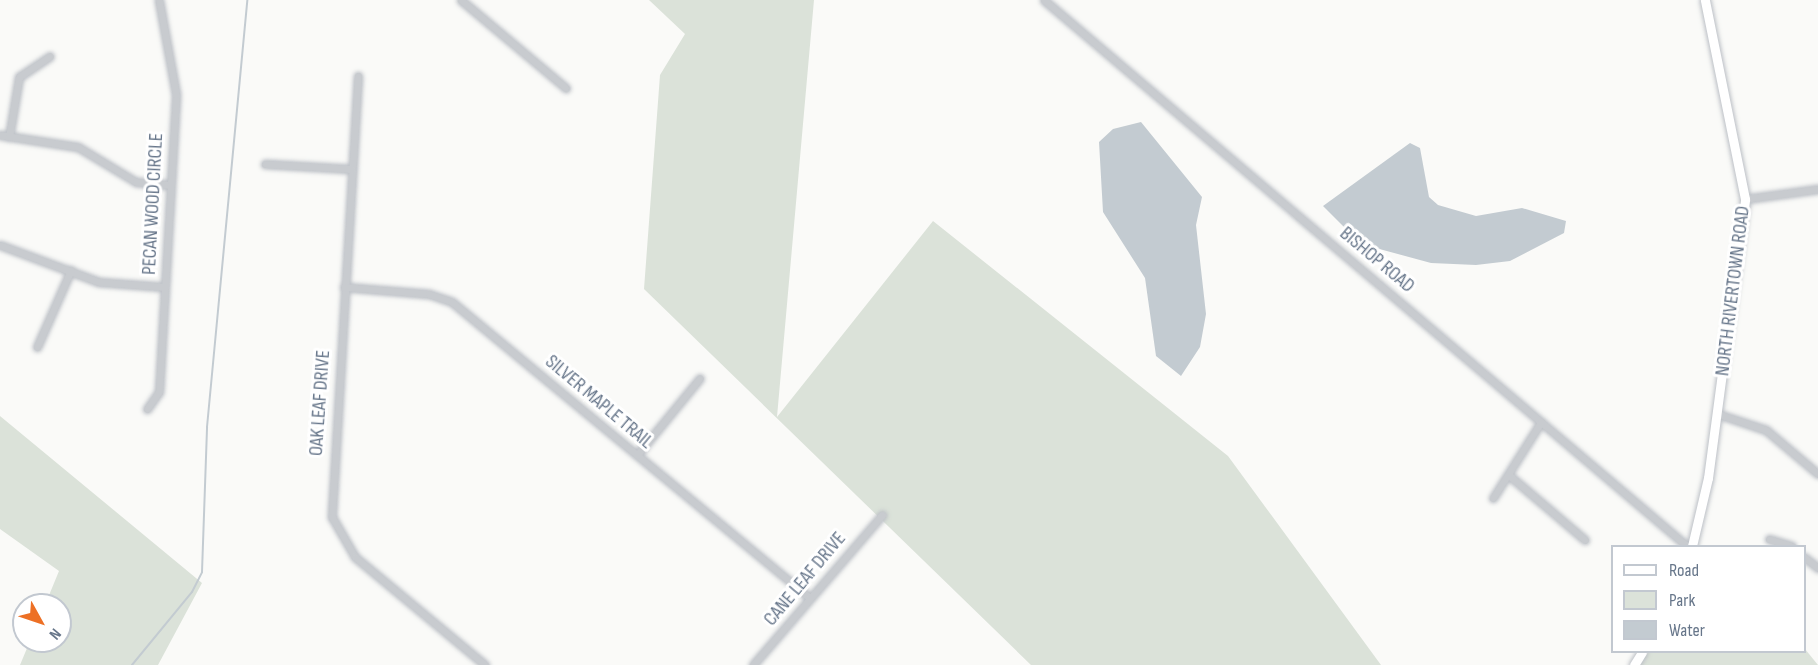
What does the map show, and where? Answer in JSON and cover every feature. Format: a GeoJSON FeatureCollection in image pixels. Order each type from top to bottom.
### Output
{"type":"FeatureCollection","features":[{"type":"Feature","properties":{"kind":"street","name":"PECAN WOOD CIRCLE"},"geometry":{"type":"LineString","coordinates":[[147,409],[159,392],[176,94],[159,0]]}},
{"type":"Feature","properties":{"kind":"street"},"geometry":{"type":"LineString","coordinates":[[461,0],[566,88]]}},
{"type":"Feature","properties":{"kind":"street","name":"BISHOP ROAD"},"geometry":{"type":"LineString","coordinates":[[1044,0],[1686,545]]}},
{"type":"Feature","properties":{"kind":"street","name":"NORTH RIVERTOWN ROAD"},"geometry":{"type":"LineString","coordinates":[[1692,545],[1718,414],[1745,199],[1705,0]]}},
{"type":"Feature","properties":{"kind":"street"},"geometry":{"type":"LineString","coordinates":[[9,136],[19,77],[50,56]]}},
{"type":"Feature","properties":{"kind":"street","name":"OAK LEAF DRIVE"},"geometry":{"type":"LineString","coordinates":[[358,76],[331,501],[337,533],[355,557],[485,665]]}},
{"type":"Feature","properties":{"kind":"street"},"geometry":{"type":"LineString","coordinates":[[0,135],[78,147],[136,182],[171,185]]}},
{"type":"Feature","properties":{"kind":"street"},"geometry":{"type":"LineString","coordinates":[[265,164],[352,169]]}},
{"type":"Feature","properties":{"kind":"street"},"geometry":{"type":"LineString","coordinates":[[1745,199],[1818,189]]}},
{"type":"Feature","properties":{"kind":"street"},"geometry":{"type":"LineString","coordinates":[[0,244],[99,282],[165,287]]}},
{"type":"Feature","properties":{"kind":"street"},"geometry":{"type":"LineString","coordinates":[[37,347],[71,270]]}},
{"type":"Feature","properties":{"kind":"street","name":"SILVER MAPLE TRAIL"},"geometry":{"type":"LineString","coordinates":[[344,287],[429,294],[452,302],[809,597]]}},
{"type":"Feature","properties":{"kind":"street"},"geometry":{"type":"LineString","coordinates":[[637,454],[700,378]]}},
{"type":"Feature","properties":{"kind":"street"},"geometry":{"type":"LineString","coordinates":[[1718,414],[1757,425],[1818,474]]}},
{"type":"Feature","properties":{"kind":"street"},"geometry":{"type":"LineString","coordinates":[[1493,498],[1510,477],[1542,422]]}},
{"type":"Feature","properties":{"kind":"street"},"geometry":{"type":"LineString","coordinates":[[1510,477],[1585,540]]}},
{"type":"Feature","properties":{"kind":"street","name":"CANE LEAF DRIVE"},"geometry":{"type":"LineString","coordinates":[[753,665],[882,514]]}},
{"type":"Feature","properties":{"kind":"street"},"geometry":{"type":"LineString","coordinates":[[1768,539],[1789,545]]}},
{"type":"Feature","properties":{"kind":"street"},"geometry":{"type":"LineString","coordinates":[[1806,559],[1818,568]]}},
{"type":"Feature","properties":{"kind":"green space"},"geometry":{"type":"Polygon","coordinates":[[[649,0],[814,0],[777,417],[933,221],[1228,456],[1381,665],[1031,665],[644,289],[660,75],[685,34],[649,0]]]}},
{"type":"Feature","properties":{"kind":"green space"},"geometry":{"type":"Polygon","coordinates":[[[0,416],[202,583],[158,665],[20,665],[25,653],[72,653],[72,593],[50,593],[59,571],[0,529],[0,416]]]}},
{"type":"Feature","properties":{"kind":"green space"},"geometry":{"type":"Polygon","coordinates":[[[1806,650],[1818,665],[1636,665],[1642,653],[1806,653],[1806,650]]]}},
{"type":"Feature","properties":{"kind":"water"},"geometry":{"type":"Polygon","coordinates":[[[1141,122],[1202,197],[1196,225],[1206,314],[1200,347],[1181,376],[1156,356],[1145,278],[1103,212],[1099,142],[1113,129],[1141,122]]]}},
{"type":"Feature","properties":{"kind":"water"},"geometry":{"type":"Polygon","coordinates":[[[1410,143],[1420,148],[1429,197],[1438,205],[1476,216],[1522,208],[1566,221],[1564,233],[1510,261],[1476,265],[1431,263],[1361,244],[1323,206],[1410,143]]]}},
{"type":"Feature","properties":{"kind":"waterway"},"geometry":{"type":"LineString","coordinates":[[132,665],[192,592],[202,572],[207,427],[247,0]]}}]}
